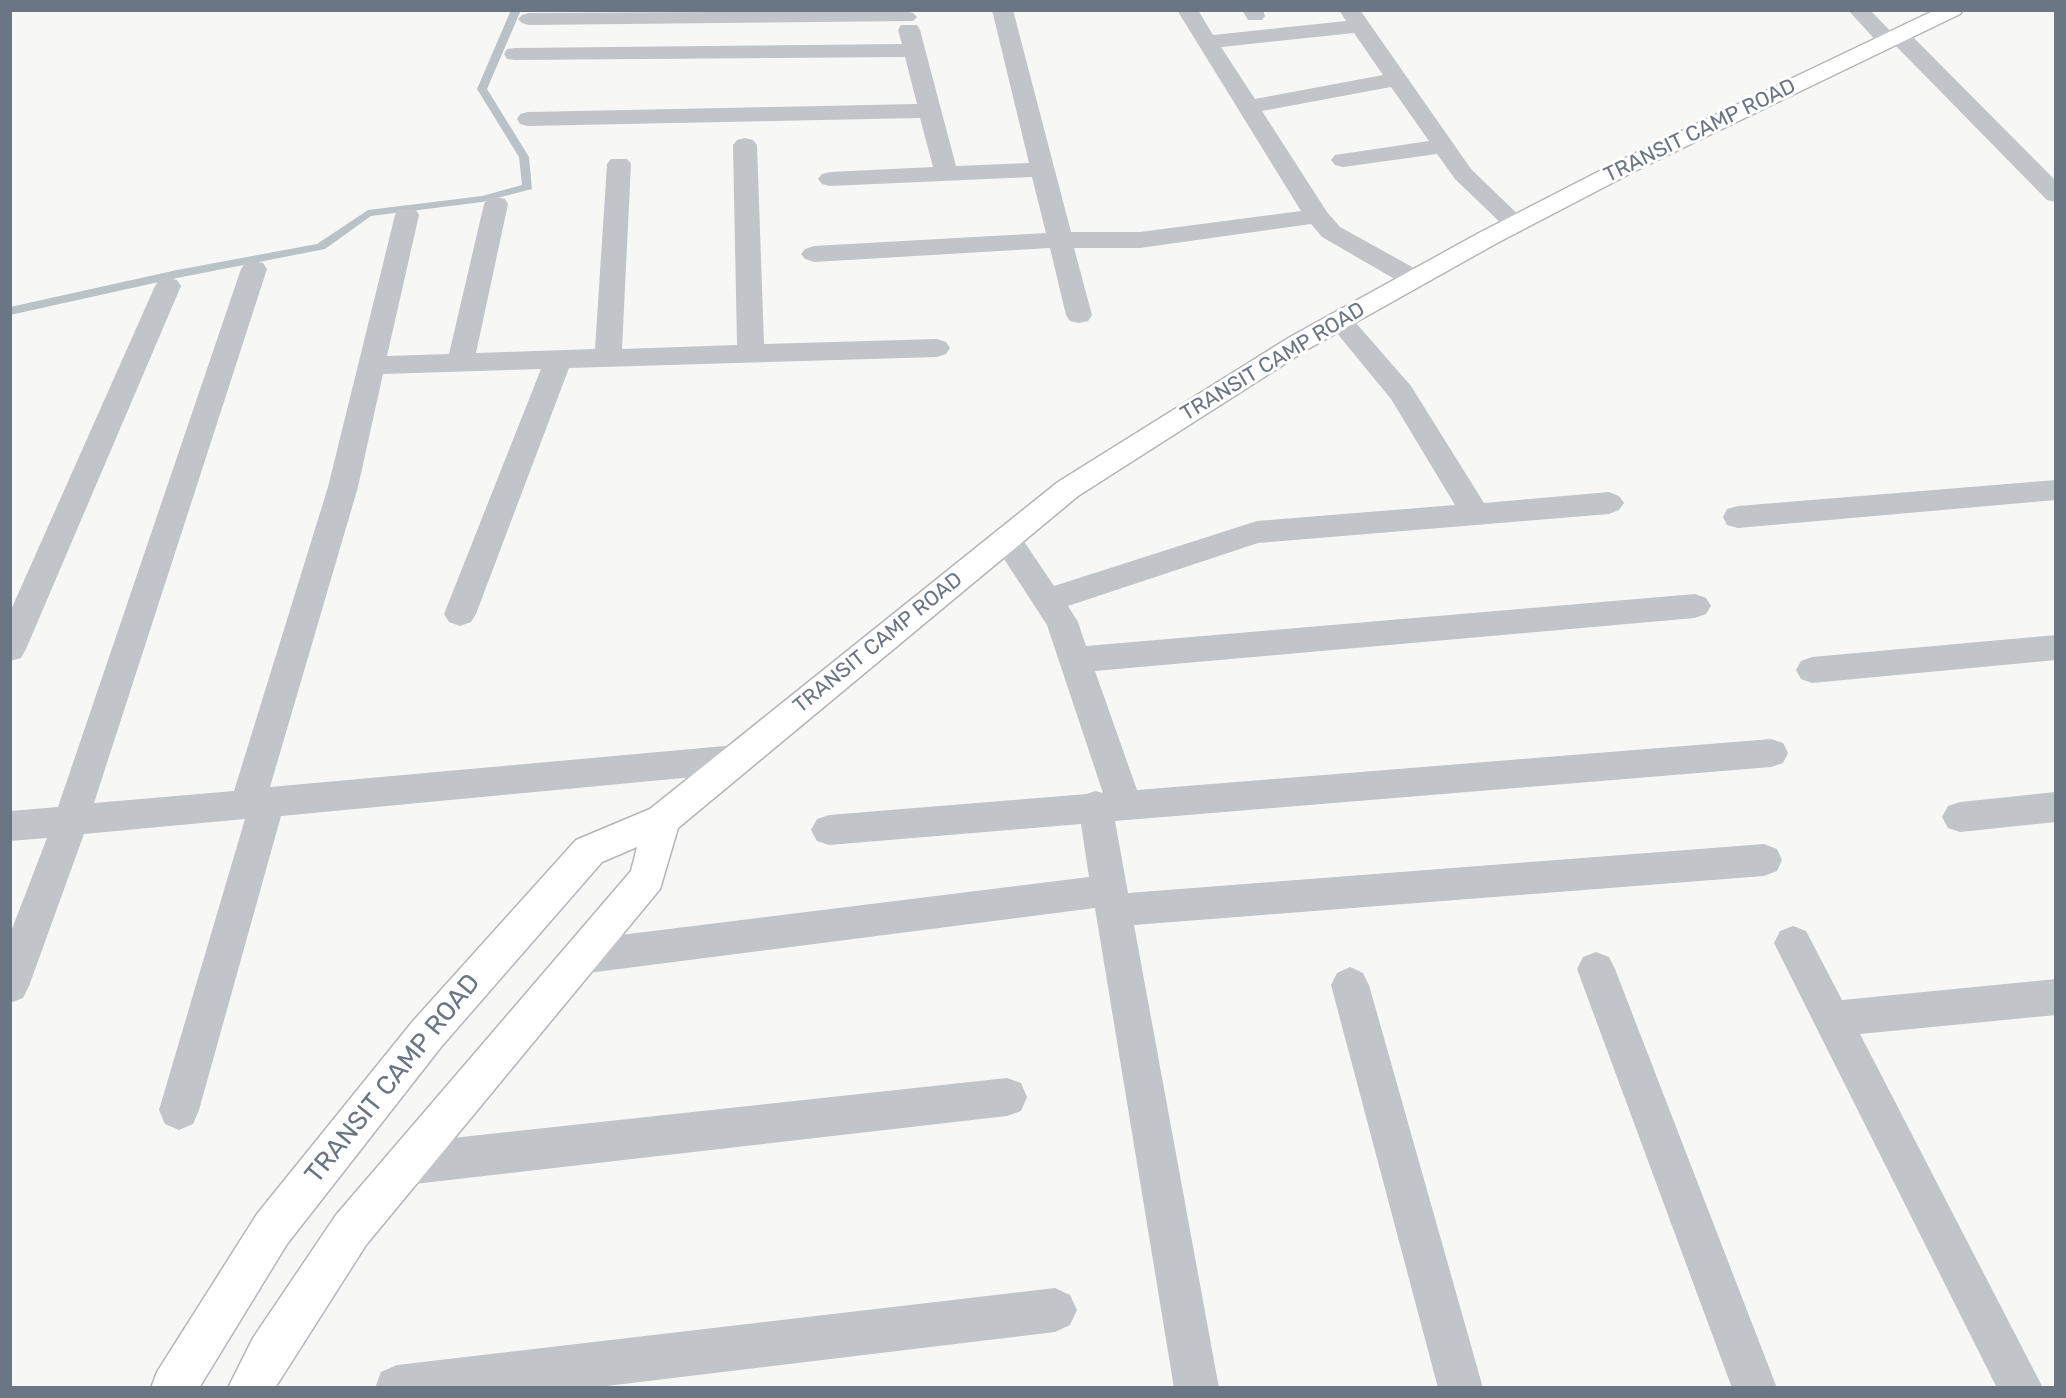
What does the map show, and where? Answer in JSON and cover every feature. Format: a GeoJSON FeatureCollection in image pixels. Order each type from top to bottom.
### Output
{"type":"FeatureCollection","features":[{"type":"Feature","properties":{"kind":"main road","name":"TRANSIT CAMP ROAD"},"geometry":{"type":"LineString","coordinates":[[173,1388],[272,1229],[427,1034],[589,851],[662,820],[1068,489],[1299,343],[1629,165],[1953,10]]}},
{"type":"Feature","properties":{"kind":"main road"},"geometry":{"type":"LineString","coordinates":[[250,1388],[269,1354],[351,1230],[647,878],[662,820]]}},
{"type":"Feature","properties":{"kind":"street"},"geometry":{"type":"LineString","coordinates":[[1002,10],[1079,315]]}},
{"type":"Feature","properties":{"kind":"street"},"geometry":{"type":"LineString","coordinates":[[1188,10],[1317,216],[1331,232],[1414,279]]}},
{"type":"Feature","properties":{"kind":"street"},"geometry":{"type":"LineString","coordinates":[[1858,10],[1893,37],[2055,195]]}},
{"type":"Feature","properties":{"kind":"street"},"geometry":{"type":"LineString","coordinates":[[530,19],[570,15],[905,14],[946,173]]}},
{"type":"Feature","properties":{"kind":"street"},"geometry":{"type":"LineString","coordinates":[[1208,42],[1354,18],[1463,174],[1516,224]]}},
{"type":"Feature","properties":{"kind":"street"},"geometry":{"type":"LineString","coordinates":[[515,54],[914,50]]}},
{"type":"Feature","properties":{"kind":"street"},"geometry":{"type":"LineString","coordinates":[[1249,107],[1396,79]]}},
{"type":"Feature","properties":{"kind":"street"},"geometry":{"type":"LineString","coordinates":[[528,119],[930,111]]}},
{"type":"Feature","properties":{"kind":"street"},"geometry":{"type":"LineString","coordinates":[[745,145],[751,353]]}},
{"type":"Feature","properties":{"kind":"street"},"geometry":{"type":"LineString","coordinates":[[1343,160],[1444,146]]}},
{"type":"Feature","properties":{"kind":"street"},"geometry":{"type":"LineString","coordinates":[[608,357],[619,164]]}},
{"type":"Feature","properties":{"kind":"street"},"geometry":{"type":"LineString","coordinates":[[830,179],[1042,169]]}},
{"type":"Feature","properties":{"kind":"street"},"geometry":{"type":"LineString","coordinates":[[461,362],[496,204]]}},
{"type":"Feature","properties":{"kind":"street"},"geometry":{"type":"LineString","coordinates":[[179,1110],[257,804],[343,487],[408,215]]}},
{"type":"Feature","properties":{"kind":"street"},"geometry":{"type":"LineString","coordinates":[[814,254],[1060,240],[1140,240],[1317,216]]}},
{"type":"Feature","properties":{"kind":"street"},"geometry":{"type":"LineString","coordinates":[[10,986],[70,821],[255,269]]}},
{"type":"Feature","properties":{"kind":"street"},"geometry":{"type":"LineString","coordinates":[[10,649],[168,286]]}},
{"type":"Feature","properties":{"kind":"street"},"geometry":{"type":"LineString","coordinates":[[1340,321],[1401,393],[1475,513]]}},
{"type":"Feature","properties":{"kind":"street"},"geometry":{"type":"LineString","coordinates":[[371,366],[559,358],[937,348]]}},
{"type":"Feature","properties":{"kind":"street"},"geometry":{"type":"LineString","coordinates":[[460,614],[559,358]]}},
{"type":"Feature","properties":{"kind":"street"},"geometry":{"type":"LineString","coordinates":[[1738,517],[2055,490]]}},
{"type":"Feature","properties":{"kind":"street"},"geometry":{"type":"LineString","coordinates":[[1048,600],[1257,532],[1609,502]]}},
{"type":"Feature","properties":{"kind":"street"},"geometry":{"type":"LineString","coordinates":[[1006,539],[1062,622],[1076,660],[1110,806],[1112,900],[1197,1388]]}},
{"type":"Feature","properties":{"kind":"street"},"geometry":{"type":"LineString","coordinates":[[1076,660],[1695,606]]}},
{"type":"Feature","properties":{"kind":"street"},"geometry":{"type":"LineString","coordinates":[[1812,670],[2055,648]]}},
{"type":"Feature","properties":{"kind":"street"},"geometry":{"type":"LineString","coordinates":[[829,830],[1771,753]]}},
{"type":"Feature","properties":{"kind":"street"},"geometry":{"type":"LineString","coordinates":[[10,826],[736,759]]}},
{"type":"Feature","properties":{"kind":"street"},"geometry":{"type":"LineString","coordinates":[[1960,817],[2055,807]]}},
{"type":"Feature","properties":{"kind":"street"},"geometry":{"type":"LineString","coordinates":[[580,957],[1112,900],[1764,860]]}},
{"type":"Feature","properties":{"kind":"street"},"geometry":{"type":"LineString","coordinates":[[1793,943],[2021,1388]]}},
{"type":"Feature","properties":{"kind":"street"},"geometry":{"type":"LineString","coordinates":[[1596,969],[1755,1388]]}},
{"type":"Feature","properties":{"kind":"street"},"geometry":{"type":"LineString","coordinates":[[1350,985],[1461,1388]]}},
{"type":"Feature","properties":{"kind":"street"},"geometry":{"type":"LineString","coordinates":[[1832,1019],[2055,998]]}},
{"type":"Feature","properties":{"kind":"street"},"geometry":{"type":"LineString","coordinates":[[406,1164],[1007,1097]]}},
{"type":"Feature","properties":{"kind":"street"},"geometry":{"type":"LineString","coordinates":[[397,1388],[1055,1310]]}},
{"type":"Feature","properties":{"kind":"waterway"},"geometry":{"type":"LineString","coordinates":[[10,311],[177,274],[321,247],[368,213],[482,199],[528,187],[524,157],[482,89],[516,10]]}}]}
